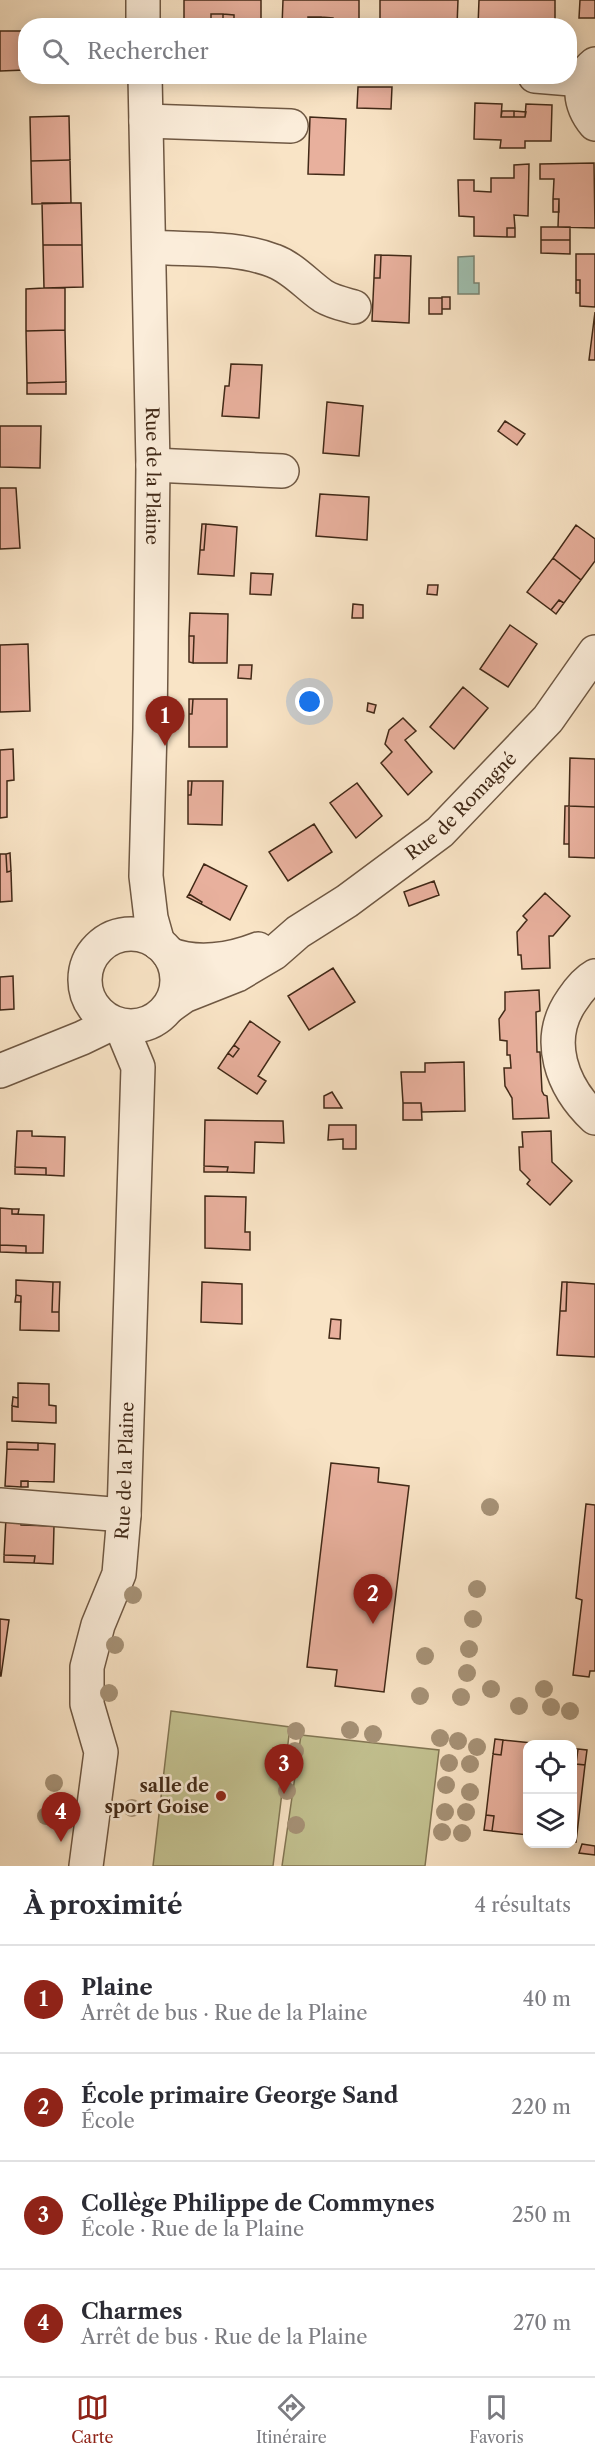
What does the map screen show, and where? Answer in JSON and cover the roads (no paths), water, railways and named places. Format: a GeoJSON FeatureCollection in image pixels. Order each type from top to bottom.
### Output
{"type":"FeatureCollection","features":[{"type":"Feature","properties":{"kind":"street"},"geometry":{"type":"LineString","coordinates":[[143,0],[143,18]]}},
{"type":"Feature","properties":{"kind":"street"},"geometry":{"type":"LineString","coordinates":[[589,72],[582,104],[595,124]]}},
{"type":"Feature","properties":{"kind":"street","name":"Rue de la Plaine"},"geometry":{"type":"LineString","coordinates":[[145,84],[153,465],[146,876],[151,918],[164,949]]}},
{"type":"Feature","properties":{"kind":"street"},"geometry":{"type":"LineString","coordinates":[[146,122],[291,126]]}},
{"type":"Feature","properties":{"kind":"street"},"geometry":{"type":"LineString","coordinates":[[149,247],[247,253],[276,261],[323,296],[354,307]]}},
{"type":"Feature","properties":{"kind":"street"},"geometry":{"type":"LineString","coordinates":[[153,465],[282,471]]}},
{"type":"Feature","properties":{"kind":"street","name":"Rue de Romagné"},"geometry":{"type":"LineString","coordinates":[[165,1010],[184,996],[237,975],[274,953],[298,932],[348,901],[440,832],[548,719],[595,652]]}},
{"type":"Feature","properties":{"kind":"street","name":"Rue de la Plaine"},"geometry":{"type":"LineString","coordinates":[[113,937],[129,914],[146,876]]}},
{"type":"Feature","properties":{"kind":"street","name":"Rue de Romagné"},"geometry":{"type":"LineString","coordinates":[[164,949],[186,960],[233,958],[298,932]]}},
{"type":"Feature","properties":{"kind":"street"},"geometry":{"type":"LineString","coordinates":[[43,1053],[68,1023],[92,955],[113,937],[129,933],[136,934],[144,936],[164,949],[175,967],[177,980],[175,994],[165,1010],[149,1023],[135,1027],[117,1025],[102,1017],[93,1007],[84,983]]}},
{"type":"Feature","properties":{"kind":"street"},"geometry":{"type":"LineString","coordinates":[[595,976],[578,992],[564,1011],[559,1028],[558,1045],[560,1065],[567,1084],[579,1102],[595,1118]]}},
{"type":"Feature","properties":{"kind":"street","name":"Rue de la Plaine"},"geometry":{"type":"LineString","coordinates":[[138,1067],[165,1010]]}},
{"type":"Feature","properties":{"kind":"street"},"geometry":{"type":"LineString","coordinates":[[0,1071],[117,1025]]}},
{"type":"Feature","properties":{"kind":"street","name":"Rue de la Plaine"},"geometry":{"type":"LineString","coordinates":[[86,1866],[101,1752],[87,1704],[87,1667],[98,1625],[119,1574],[124,1515],[138,1067],[117,1025]]}},
{"type":"Feature","properties":{"kind":"street"},"geometry":{"type":"LineString","coordinates":[[0,1505],[124,1515]]}},
{"type":"Feature","properties":{"kind":"place","name":"Plaine"},"geometry":{"type":"Point","coordinates":[165,746]}},
{"type":"Feature","properties":{"kind":"place","name":"École primaire George Sand"},"geometry":{"type":"Point","coordinates":[373,1624]}},
{"type":"Feature","properties":{"kind":"place","name":"Collège Philippe de Commynes"},"geometry":{"type":"Point","coordinates":[284,1794]}},
{"type":"Feature","properties":{"kind":"place","name":"salle de sport Goise"},"geometry":{"type":"Point","coordinates":[221,1796]}},
{"type":"Feature","properties":{"kind":"place","name":"Charmes"},"geometry":{"type":"Point","coordinates":[61,1842]}}]}
